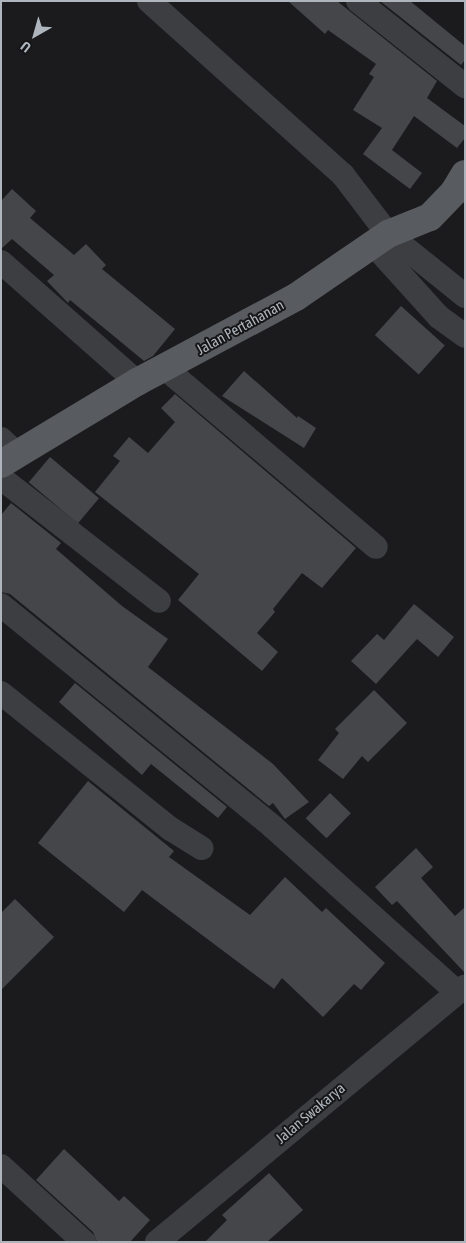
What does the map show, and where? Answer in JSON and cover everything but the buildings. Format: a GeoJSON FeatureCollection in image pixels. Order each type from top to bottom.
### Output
{"type":"FeatureCollection","features":[{"type":"Feature","properties":{"kind":"main road","name":"Jalan Pertahanan"},"geometry":{"type":"LineString","coordinates":[[7,453],[296,297],[381,239],[430,217],[454,192],[465,174]]}},
{"type":"Feature","properties":{"kind":"street"},"geometry":{"type":"LineString","coordinates":[[149,1],[343,174],[381,239],[418,296],[439,317],[465,336]]}},
{"type":"Feature","properties":{"kind":"street"},"geometry":{"type":"LineString","coordinates":[[358,1],[465,86]]}},
{"type":"Feature","properties":{"kind":"street"},"geometry":{"type":"LineString","coordinates":[[381,239],[465,296]]}},
{"type":"Feature","properties":{"kind":"street"},"geometry":{"type":"LineString","coordinates":[[1,262],[137,382]]}},
{"type":"Feature","properties":{"kind":"street"},"geometry":{"type":"LineString","coordinates":[[166,368],[376,547]]}},
{"type":"Feature","properties":{"kind":"street"},"geometry":{"type":"LineString","coordinates":[[1,478],[159,601]]}},
{"type":"Feature","properties":{"kind":"street"},"geometry":{"type":"LineString","coordinates":[[1,606],[273,827],[461,989]]}},
{"type":"Feature","properties":{"kind":"street"},"geometry":{"type":"LineString","coordinates":[[1,693],[171,829],[202,848]]}},
{"type":"Feature","properties":{"kind":"street","name":"Jalan Swakarya"},"geometry":{"type":"LineString","coordinates":[[158,1242],[461,989]]}},
{"type":"Feature","properties":{"kind":"street"},"geometry":{"type":"LineString","coordinates":[[1,1166],[84,1242]]}}]}
